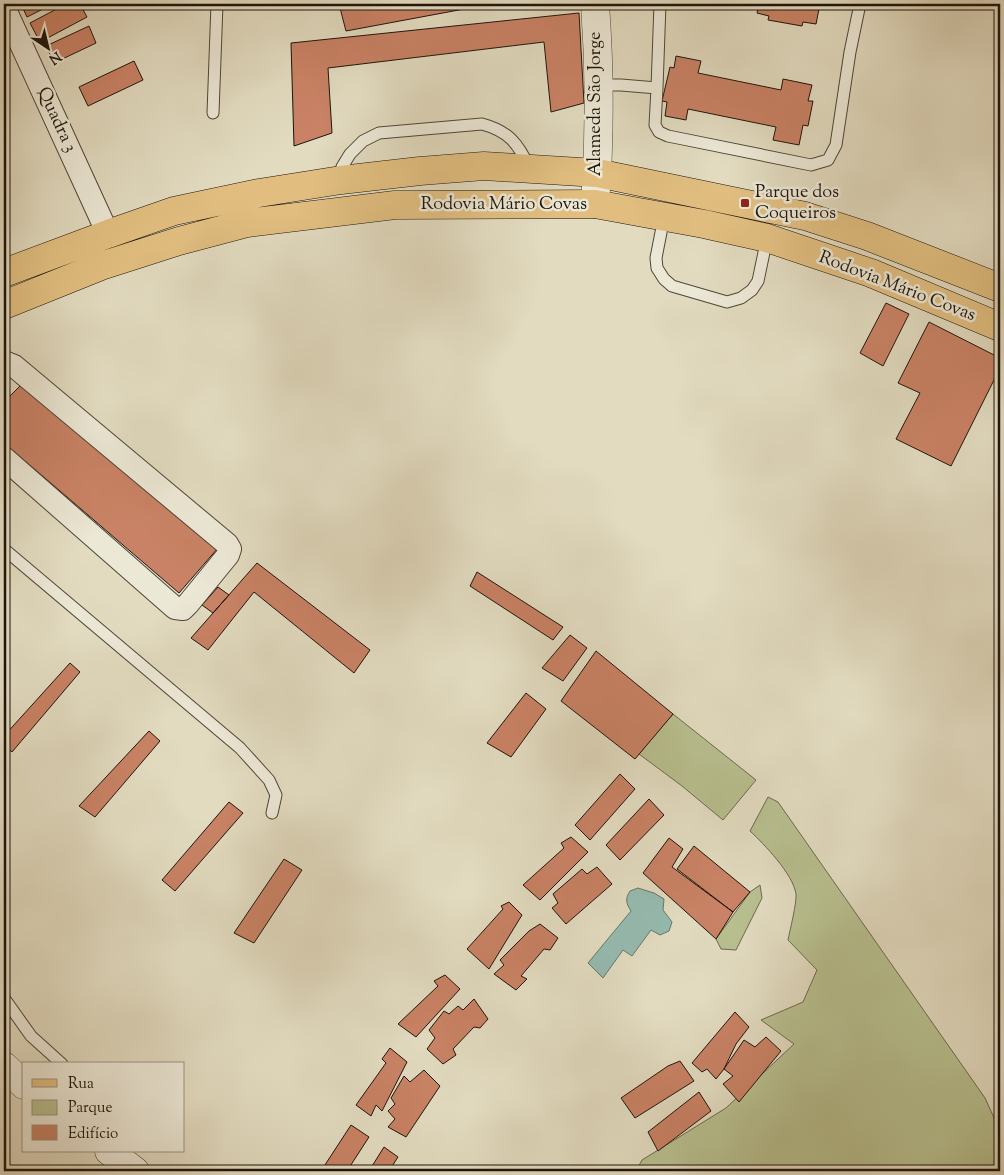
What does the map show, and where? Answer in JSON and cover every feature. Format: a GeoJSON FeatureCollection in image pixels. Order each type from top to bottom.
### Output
{"type":"FeatureCollection","features":[{"type":"Feature","properties":{"kind":"main road","name":"Rodovia Mário Covas"},"geometry":{"type":"LineString","coordinates":[[4,273],[174,211],[259,193],[341,180],[484,166],[597,172],[805,216],[867,236],[1000,288]]}},
{"type":"Feature","properties":{"kind":"main road","name":"Rodovia Mário Covas"},"geometry":{"type":"LineString","coordinates":[[4,305],[101,266],[179,241],[247,224],[395,205],[595,204],[767,238],[871,273],[1000,327]]}},
{"type":"Feature","properties":{"kind":"street","name":"Alameda São Jorge"},"geometry":{"type":"LineString","coordinates":[[595,4],[599,85],[595,204]]}},
{"type":"Feature","properties":{"kind":"street","name":"Quadra 3"},"geometry":{"type":"LineString","coordinates":[[4,7],[108,234]]}},
{"type":"Feature","properties":{"kind":"street"},"geometry":{"type":"LineString","coordinates":[[4,362],[14,366],[227,544],[230,550],[228,555],[183,609],[175,608],[4,458]]}},
{"type":"Feature","properties":{"kind":"street"},"geometry":{"type":"LineString","coordinates":[[4,1066],[22,1083]]}},
{"type":"Feature","properties":{"kind":"street"},"geometry":{"type":"LineString","coordinates":[[110,1152],[134,1171]]}},
{"type":"Feature","properties":{"kind":"lane"},"geometry":{"type":"LineString","coordinates":[[213,113],[217,4]]}},
{"type":"Feature","properties":{"kind":"lane"},"geometry":{"type":"LineString","coordinates":[[660,4],[655,125],[659,132],[668,136],[812,164],[828,160],[836,145],[850,52],[860,4]]}},
{"type":"Feature","properties":{"kind":"lane"},"geometry":{"type":"LineString","coordinates":[[599,85],[657,88]]}},
{"type":"Feature","properties":{"kind":"lane"},"geometry":{"type":"LineString","coordinates":[[341,180],[342,166],[350,154],[363,142],[379,133],[482,124],[498,128],[510,137],[521,150],[530,169]]}},
{"type":"Feature","properties":{"kind":"lane"},"geometry":{"type":"LineString","coordinates":[[664,217],[656,258],[657,268],[664,279],[672,286],[727,302],[741,298],[752,290],[758,281],[767,238]]}},
{"type":"Feature","properties":{"kind":"lane"},"geometry":{"type":"LineString","coordinates":[[4,548],[240,748],[268,780],[276,796],[272,813]]}},
{"type":"Feature","properties":{"kind":"lane"},"geometry":{"type":"LineString","coordinates":[[4,998],[30,1036],[60,1062]]}},
{"type":"Feature","properties":{"kind":"green space"},"geometry":{"type":"Polygon","coordinates":[[[673,714],[756,780],[723,820],[639,754],[673,714]]]}},
{"type":"Feature","properties":{"kind":"green space"},"geometry":{"type":"Polygon","coordinates":[[[768,797],[778,802],[985,1098],[1000,1131],[1000,1171],[636,1171],[642,1160],[726,1108],[794,1044],[761,1020],[803,1002],[817,970],[788,940],[796,898],[794,886],[777,860],[750,831],[768,797]]]}},
{"type":"Feature","properties":{"kind":"green space"},"geometry":{"type":"Polygon","coordinates":[[[760,885],[762,898],[736,950],[721,949],[716,939],[750,892],[760,885]]]}},
{"type":"Feature","properties":{"kind":"water"},"geometry":{"type":"Polygon","coordinates":[[[638,888],[654,893],[664,899],[663,910],[672,922],[669,931],[660,935],[651,930],[632,956],[623,950],[603,978],[588,963],[631,911],[627,903],[627,896],[630,891],[638,888]]]}},
{"type":"Feature","properties":{"kind":"building"},"geometry":{"type":"Polygon","coordinates":[[[21,4],[53,4],[27,17],[21,4]]]}},
{"type":"Feature","properties":{"kind":"building"},"geometry":{"type":"Polygon","coordinates":[[[66,4],[80,4],[87,17],[40,42],[30,23],[66,4]]]}},
{"type":"Feature","properties":{"kind":"building"},"geometry":{"type":"Polygon","coordinates":[[[339,4],[491,4],[346,31],[339,4]]]}},
{"type":"Feature","properties":{"kind":"building"},"geometry":{"type":"Polygon","coordinates":[[[759,4],[820,4],[816,24],[803,22],[802,26],[768,20],[769,16],[757,13],[759,4]]]}},
{"type":"Feature","properties":{"kind":"building"},"geometry":{"type":"Polygon","coordinates":[[[579,13],[584,103],[551,112],[544,42],[328,68],[332,133],[294,146],[291,43],[579,13]]]}},
{"type":"Feature","properties":{"kind":"building"},"geometry":{"type":"Polygon","coordinates":[[[89,26],[96,43],[54,63],[46,46],[89,26]]]}},
{"type":"Feature","properties":{"kind":"building"},"geometry":{"type":"Polygon","coordinates":[[[676,56],[701,61],[698,73],[781,90],[783,79],[812,85],[808,101],[813,101],[808,126],[803,125],[799,145],[773,140],[776,127],[688,109],[686,120],[665,116],[667,102],[662,101],[670,67],[674,68],[676,56]]]}},
{"type":"Feature","properties":{"kind":"building"},"geometry":{"type":"Polygon","coordinates":[[[134,61],[143,80],[88,106],[79,87],[134,61]]]}},
{"type":"Feature","properties":{"kind":"building"},"geometry":{"type":"Polygon","coordinates":[[[886,303],[909,314],[883,366],[860,353],[886,303]]]}},
{"type":"Feature","properties":{"kind":"building"},"geometry":{"type":"Polygon","coordinates":[[[929,322],[1000,358],[1000,368],[951,466],[896,439],[920,393],[898,383],[929,322]]]}},
{"type":"Feature","properties":{"kind":"building"},"geometry":{"type":"Polygon","coordinates":[[[22,384],[218,548],[179,593],[4,443],[4,402],[22,384]]]}},
{"type":"Feature","properties":{"kind":"building"},"geometry":{"type":"Polygon","coordinates":[[[257,563],[370,650],[354,673],[254,592],[208,650],[191,638],[257,563]]]}},
{"type":"Feature","properties":{"kind":"building"},"geometry":{"type":"Polygon","coordinates":[[[477,572],[563,627],[553,640],[470,586],[477,572]]]}},
{"type":"Feature","properties":{"kind":"building"},"geometry":{"type":"Polygon","coordinates":[[[218,587],[229,595],[213,613],[202,605],[218,587]]]}},
{"type":"Feature","properties":{"kind":"building"},"geometry":{"type":"Polygon","coordinates":[[[570,635],[587,648],[563,681],[542,668],[570,635]]]}},
{"type":"Feature","properties":{"kind":"building"},"geometry":{"type":"Polygon","coordinates":[[[596,651],[673,714],[635,759],[561,701],[596,651]]]}},
{"type":"Feature","properties":{"kind":"building"},"geometry":{"type":"Polygon","coordinates":[[[70,663],[80,672],[12,752],[4,745],[4,736],[70,663]]]}},
{"type":"Feature","properties":{"kind":"building"},"geometry":{"type":"Polygon","coordinates":[[[526,693],[546,709],[511,757],[487,743],[526,693]]]}},
{"type":"Feature","properties":{"kind":"building"},"geometry":{"type":"Polygon","coordinates":[[[149,731],[160,741],[95,817],[79,806],[149,731]]]}},
{"type":"Feature","properties":{"kind":"building"},"geometry":{"type":"Polygon","coordinates":[[[620,774],[635,789],[590,840],[575,825],[620,774]]]}},
{"type":"Feature","properties":{"kind":"building"},"geometry":{"type":"Polygon","coordinates":[[[649,799],[664,815],[620,860],[606,845],[649,799]]]}},
{"type":"Feature","properties":{"kind":"building"},"geometry":{"type":"Polygon","coordinates":[[[229,802],[243,813],[175,891],[162,880],[229,802]]]}},
{"type":"Feature","properties":{"kind":"building"},"geometry":{"type":"Polygon","coordinates":[[[571,837],[588,852],[540,900],[523,885],[564,848],[561,843],[571,837]]]}},
{"type":"Feature","properties":{"kind":"building"},"geometry":{"type":"Polygon","coordinates":[[[669,838],[683,849],[672,867],[733,912],[716,939],[643,873],[669,838]]]}},
{"type":"Feature","properties":{"kind":"building"},"geometry":{"type":"Polygon","coordinates":[[[694,846],[750,892],[733,912],[677,869],[694,846]]]}},
{"type":"Feature","properties":{"kind":"building"},"geometry":{"type":"Polygon","coordinates":[[[284,859],[302,870],[254,943],[234,933],[284,859]]]}},
{"type":"Feature","properties":{"kind":"building"},"geometry":{"type":"Polygon","coordinates":[[[597,867],[612,884],[566,924],[552,908],[558,903],[553,894],[582,869],[587,874],[597,867]]]}},
{"type":"Feature","properties":{"kind":"building"},"geometry":{"type":"Polygon","coordinates":[[[509,902],[522,915],[489,969],[467,949],[503,909],[501,906],[509,902]]]}},
{"type":"Feature","properties":{"kind":"building"},"geometry":{"type":"Polygon","coordinates":[[[540,924],[558,938],[550,950],[544,949],[521,976],[527,979],[516,990],[494,974],[504,965],[500,960],[529,931],[540,924]]]}},
{"type":"Feature","properties":{"kind":"building"},"geometry":{"type":"Polygon","coordinates":[[[445,975],[460,989],[416,1037],[398,1024],[438,986],[434,981],[445,975]]]}},
{"type":"Feature","properties":{"kind":"building"},"geometry":{"type":"Polygon","coordinates":[[[474,999],[488,1019],[480,1028],[474,1027],[453,1049],[456,1055],[443,1064],[427,1049],[435,1038],[429,1030],[444,1011],[449,1014],[458,1006],[463,1010],[474,999]]]}},
{"type":"Feature","properties":{"kind":"building"},"geometry":{"type":"Polygon","coordinates":[[[735,1012],[749,1027],[736,1044],[724,1069],[716,1079],[707,1069],[702,1072],[692,1063],[735,1012]]]}},
{"type":"Feature","properties":{"kind":"building"},"geometry":{"type":"Polygon","coordinates":[[[766,1037],[781,1051],[739,1102],[723,1084],[733,1076],[724,1069],[744,1040],[755,1047],[766,1037]]]}},
{"type":"Feature","properties":{"kind":"building"},"geometry":{"type":"Polygon","coordinates":[[[390,1048],[407,1062],[382,1111],[376,1105],[371,1116],[356,1105],[386,1063],[382,1059],[390,1048]]]}},
{"type":"Feature","properties":{"kind":"building"},"geometry":{"type":"Polygon","coordinates":[[[680,1061],[694,1081],[635,1118],[621,1098],[668,1066],[680,1061]]]}},
{"type":"Feature","properties":{"kind":"building"},"geometry":{"type":"Polygon","coordinates":[[[424,1070],[440,1086],[406,1137],[388,1127],[395,1119],[388,1111],[395,1104],[391,1098],[404,1076],[410,1082],[424,1070]]]}},
{"type":"Feature","properties":{"kind":"building"},"geometry":{"type":"Polygon","coordinates":[[[699,1092],[711,1111],[658,1151],[648,1132],[699,1092]]]}},
{"type":"Feature","properties":{"kind":"building"},"geometry":{"type":"Polygon","coordinates":[[[351,1125],[369,1137],[347,1171],[321,1171],[351,1125]]]}},
{"type":"Feature","properties":{"kind":"building"},"geometry":{"type":"Polygon","coordinates":[[[384,1147],[398,1157],[389,1171],[369,1171],[384,1147]]]}},
{"type":"Feature","properties":{"kind":"place","name":"Parque dos Coqueiros"},"geometry":{"type":"Point","coordinates":[745,203]}}]}
